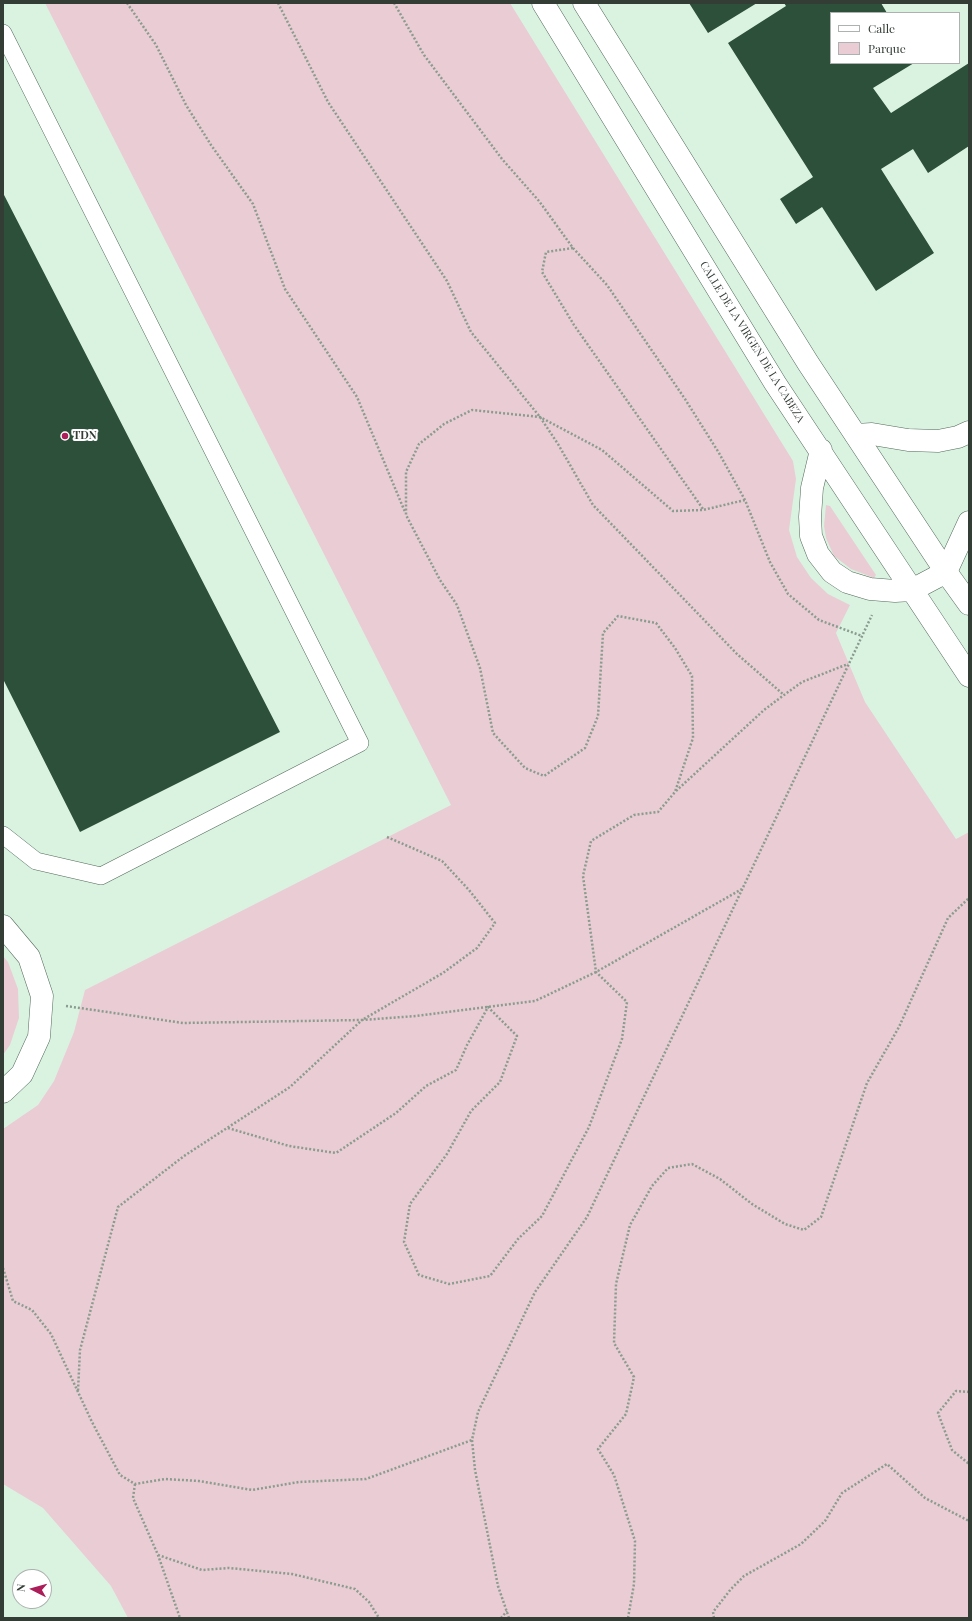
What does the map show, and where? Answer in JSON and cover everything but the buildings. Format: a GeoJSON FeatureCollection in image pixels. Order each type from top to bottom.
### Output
{"type":"FeatureCollection","features":[{"type":"Feature","properties":{"kind":"main road","name":"CALLE DE LA VIRGEN DE LA CABEZA"},"geometry":{"type":"LineString","coordinates":[[543,3],[775,383],[821,450],[969,676]]}},
{"type":"Feature","properties":{"kind":"main road"},"geometry":{"type":"LineString","coordinates":[[584,3],[808,363],[946,572],[969,604]]}},
{"type":"Feature","properties":{"kind":"main road"},"geometry":{"type":"LineString","coordinates":[[856,434],[872,434],[908,440],[938,441],[958,437],[969,432]]}},
{"type":"Feature","properties":{"kind":"main road"},"geometry":{"type":"LineString","coordinates":[[821,450],[812,488],[810,517],[811,536],[818,554],[832,572],[847,582],[870,589],[895,591],[912,590],[946,572],[969,522]]}},
{"type":"Feature","properties":{"kind":"main road"},"geometry":{"type":"LineString","coordinates":[[3,926],[29,957],[42,996],[39,1037],[22,1074],[3,1092]]}},
{"type":"Feature","properties":{"kind":"lane"},"geometry":{"type":"LineString","coordinates":[[3,33],[360,743],[101,876],[36,861],[3,835]]}},
{"type":"Feature","properties":{"kind":"path"},"geometry":{"type":"LineString","coordinates":[[127,3],[156,45],[186,105],[211,145],[253,204],[285,290],[357,397],[406,515],[440,580],[457,605],[480,668],[494,733],[525,768],[544,776],[585,748],[598,716],[603,633],[618,616],[656,623],[675,648],[692,676],[693,738],[675,792]]}},
{"type":"Feature","properties":{"kind":"path"},"geometry":{"type":"LineString","coordinates":[[278,3],[328,102],[447,281],[471,332],[540,417],[558,444],[593,505],[738,654],[784,695]]}},
{"type":"Feature","properties":{"kind":"path"},"geometry":{"type":"LineString","coordinates":[[394,3],[424,55],[502,158],[539,201],[573,248],[611,291],[685,399],[719,453],[745,500],[770,562],[788,594],[819,620],[862,636]]}},
{"type":"Feature","properties":{"kind":"path"},"geometry":{"type":"LineString","coordinates":[[573,248],[546,252],[542,272],[574,325],[703,510]]}},
{"type":"Feature","properties":{"kind":"path"},"geometry":{"type":"LineString","coordinates":[[406,515],[406,472],[419,444],[444,424],[472,410],[540,417],[602,450],[673,511],[703,510],[745,500]]}},
{"type":"Feature","properties":{"kind":"path"},"geometry":{"type":"LineString","coordinates":[[509,1618],[498,1586],[475,1470],[472,1440],[478,1412],[535,1292],[588,1217],[873,613]]}},
{"type":"Feature","properties":{"kind":"path"},"geometry":{"type":"LineString","coordinates":[[488,1007],[517,1036],[500,1082],[471,1111],[447,1154],[410,1204],[404,1242],[418,1275],[449,1284],[490,1276],[518,1239],[542,1216],[589,1127],[622,1039],[628,1002],[596,972],[583,876],[591,841],[634,815],[658,812],[675,792],[764,710],[802,682],[849,664]]}},
{"type":"Feature","properties":{"kind":"path"},"geometry":{"type":"LineString","coordinates":[[78,1391],[80,1350],[118,1207],[184,1156],[290,1087],[362,1020],[442,973],[477,948],[495,922],[469,890],[442,861],[387,837]]}},
{"type":"Feature","properties":{"kind":"path"},"geometry":{"type":"LineString","coordinates":[[41,1002],[183,1023],[362,1020],[416,1016],[535,1001],[596,972],[742,889]]}},
{"type":"Feature","properties":{"kind":"path"},"geometry":{"type":"LineString","coordinates":[[628,1618],[634,1584],[635,1541],[614,1475],[598,1449],[626,1414],[634,1377],[614,1343],[616,1284],[630,1225],[652,1186],[668,1168],[692,1164],[720,1179],[752,1204],[785,1224],[804,1230],[821,1218],[867,1083],[899,1027],[948,918],[969,898]]}},
{"type":"Feature","properties":{"kind":"path"},"geometry":{"type":"LineString","coordinates":[[228,1128],[289,1146],[336,1153],[396,1113],[426,1086],[456,1070],[466,1045],[488,1007]]}},
{"type":"Feature","properties":{"kind":"path"},"geometry":{"type":"LineString","coordinates":[[3,1268],[13,1301],[32,1310],[51,1334],[120,1476],[135,1484],[165,1479],[199,1481],[252,1490],[299,1482],[366,1479],[472,1440]]}},
{"type":"Feature","properties":{"kind":"path"},"geometry":{"type":"LineString","coordinates":[[969,1392],[956,1391],[938,1413],[952,1450],[969,1464]]}},
{"type":"Feature","properties":{"kind":"path"},"geometry":{"type":"LineString","coordinates":[[714,1618],[713,1612],[731,1589],[744,1576],[801,1544],[825,1521],[842,1493],[887,1464],[925,1498],[969,1521]]}},
{"type":"Feature","properties":{"kind":"path"},"geometry":{"type":"LineString","coordinates":[[135,1484],[133,1498],[158,1555],[180,1618]]}},
{"type":"Feature","properties":{"kind":"path"},"geometry":{"type":"LineString","coordinates":[[158,1555],[202,1570],[229,1568],[292,1574],[355,1589],[369,1602],[379,1618]]}},
{"type":"Feature","properties":{"kind":"path"},"geometry":{"type":"LineString","coordinates":[[501,1618],[507,1611]]}},
{"type":"Feature","properties":{"kind":"green space"},"geometry":{"type":"Polygon","coordinates":[[[45,3],[510,3],[793,461],[796,479],[789,530],[797,557],[811,578],[828,594],[850,605],[836,633],[865,702],[956,839],[969,832],[969,1618],[128,1618],[111,1586],[43,1508],[3,1484],[3,1129],[38,1105],[54,1081],[74,1032],[85,990],[451,805],[45,3]]]}},
{"type":"Feature","properties":{"kind":"green space"},"geometry":{"type":"Polygon","coordinates":[[[826,505],[830,506],[876,575],[874,578],[851,569],[834,556],[826,538],[824,526],[826,505]]]}},
{"type":"Feature","properties":{"kind":"green space"},"geometry":{"type":"Polygon","coordinates":[[[3,956],[8,962],[18,989],[19,1018],[10,1045],[3,1055],[3,956]]]}},
{"type":"Feature","properties":{"kind":"place","name":"TDN"},"geometry":{"type":"Point","coordinates":[65,436]}}]}
